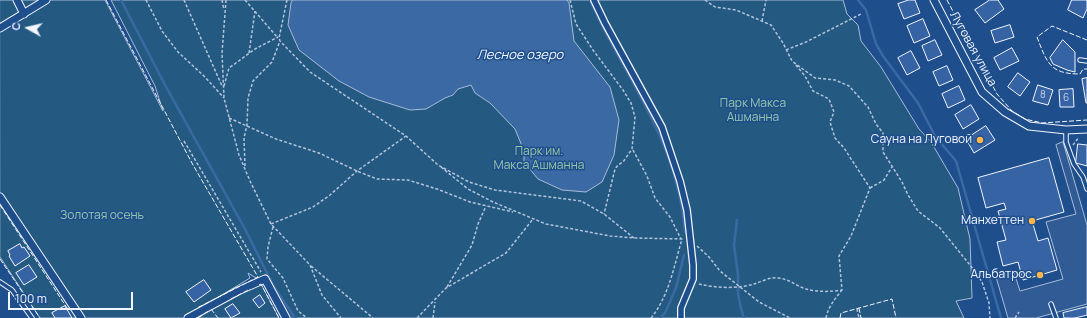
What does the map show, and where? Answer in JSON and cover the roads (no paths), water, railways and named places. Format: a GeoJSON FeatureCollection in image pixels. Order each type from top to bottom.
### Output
{"type":"FeatureCollection","features":[{"type":"Feature","properties":{"kind":"street"},"geometry":{"type":"LineString","coordinates":[[17,0],[24,14]]}},
{"type":"Feature","properties":{"kind":"street"},"geometry":{"type":"LineString","coordinates":[[0,28],[46,0]]}},
{"type":"Feature","properties":{"kind":"street"},"geometry":{"type":"LineString","coordinates":[[594,0],[662,127],[680,181],[687,210],[693,279],[680,308],[681,318]]}},
{"type":"Feature","properties":{"kind":"street","name":"Луговая улица"},"geometry":{"type":"LineString","coordinates":[[934,0],[982,92],[1005,112],[1029,126],[1066,130],[1086,129]]}},
{"type":"Feature","properties":{"kind":"street"},"geometry":{"type":"LineString","coordinates":[[0,196],[81,318]]}},
{"type":"Feature","properties":{"kind":"street"},"geometry":{"type":"LineString","coordinates":[[188,318],[264,279],[286,318]]}},
{"type":"Feature","properties":{"kind":"lane"},"geometry":{"type":"LineString","coordinates":[[1080,60],[1087,61]]}},
{"type":"Feature","properties":{"kind":"lane"},"geometry":{"type":"LineString","coordinates":[[1066,130],[1066,142],[1074,164],[1083,177],[1087,189]]}},
{"type":"Feature","properties":{"kind":"lane"},"geometry":{"type":"LineString","coordinates":[[0,282],[12,290],[32,318]]}},
{"type":"Feature","properties":{"kind":"lane"},"geometry":{"type":"LineString","coordinates":[[1051,304],[1056,318]]}},
{"type":"Feature","properties":{"kind":"water","name":"Лесное озеро"},"geometry":{"type":"Polygon","coordinates":[[[293,0],[567,0],[569,3],[574,41],[610,87],[619,120],[614,155],[602,182],[586,192],[562,190],[538,179],[524,162],[524,151],[515,129],[490,103],[475,93],[471,85],[458,89],[453,95],[426,109],[410,110],[369,97],[339,81],[299,50],[288,25],[291,3],[293,0]]]}},
{"type":"Feature","properties":{"kind":"waterway"},"geometry":{"type":"LineString","coordinates":[[121,0],[165,85],[245,229],[273,285],[295,318]]}},
{"type":"Feature","properties":{"kind":"waterway"},"geometry":{"type":"LineString","coordinates":[[590,0],[607,36],[646,107],[663,144],[677,187],[685,232]]}},
{"type":"Feature","properties":{"kind":"waterway"},"geometry":{"type":"LineString","coordinates":[[858,0],[866,10],[876,44],[883,56],[918,103],[935,136],[956,161],[1001,318]]}},
{"type":"Feature","properties":{"kind":"waterway"},"geometry":{"type":"LineString","coordinates":[[737,220],[734,245],[738,275],[738,294],[744,318]]}},
{"type":"Feature","properties":{"kind":"waterway"},"geometry":{"type":"LineString","coordinates":[[660,318],[665,313],[676,288],[684,255]]}},
{"type":"Feature","properties":{"kind":"place","name":"Сауна на Луговой"},"geometry":{"type":"Point","coordinates":[980,140]}},
{"type":"Feature","properties":{"kind":"place","name":"Манхеттен"},"geometry":{"type":"Point","coordinates":[1032,221]}},
{"type":"Feature","properties":{"kind":"place","name":"Альбатрос"},"geometry":{"type":"Point","coordinates":[1040,275]}},
{"type":"Feature","properties":{"kind":"park label","name":"Парк Макса Ашманна"},"geometry":{"type":"Point","coordinates":[753,111]}},
{"type":"Feature","properties":{"kind":"park label","name":"Парк им. Макса Ашманна"},"geometry":{"type":"Point","coordinates":[539,159]}},
{"type":"Feature","properties":{"kind":"park label","name":"Золотая осень"},"geometry":{"type":"Point","coordinates":[102,216]}}]}
